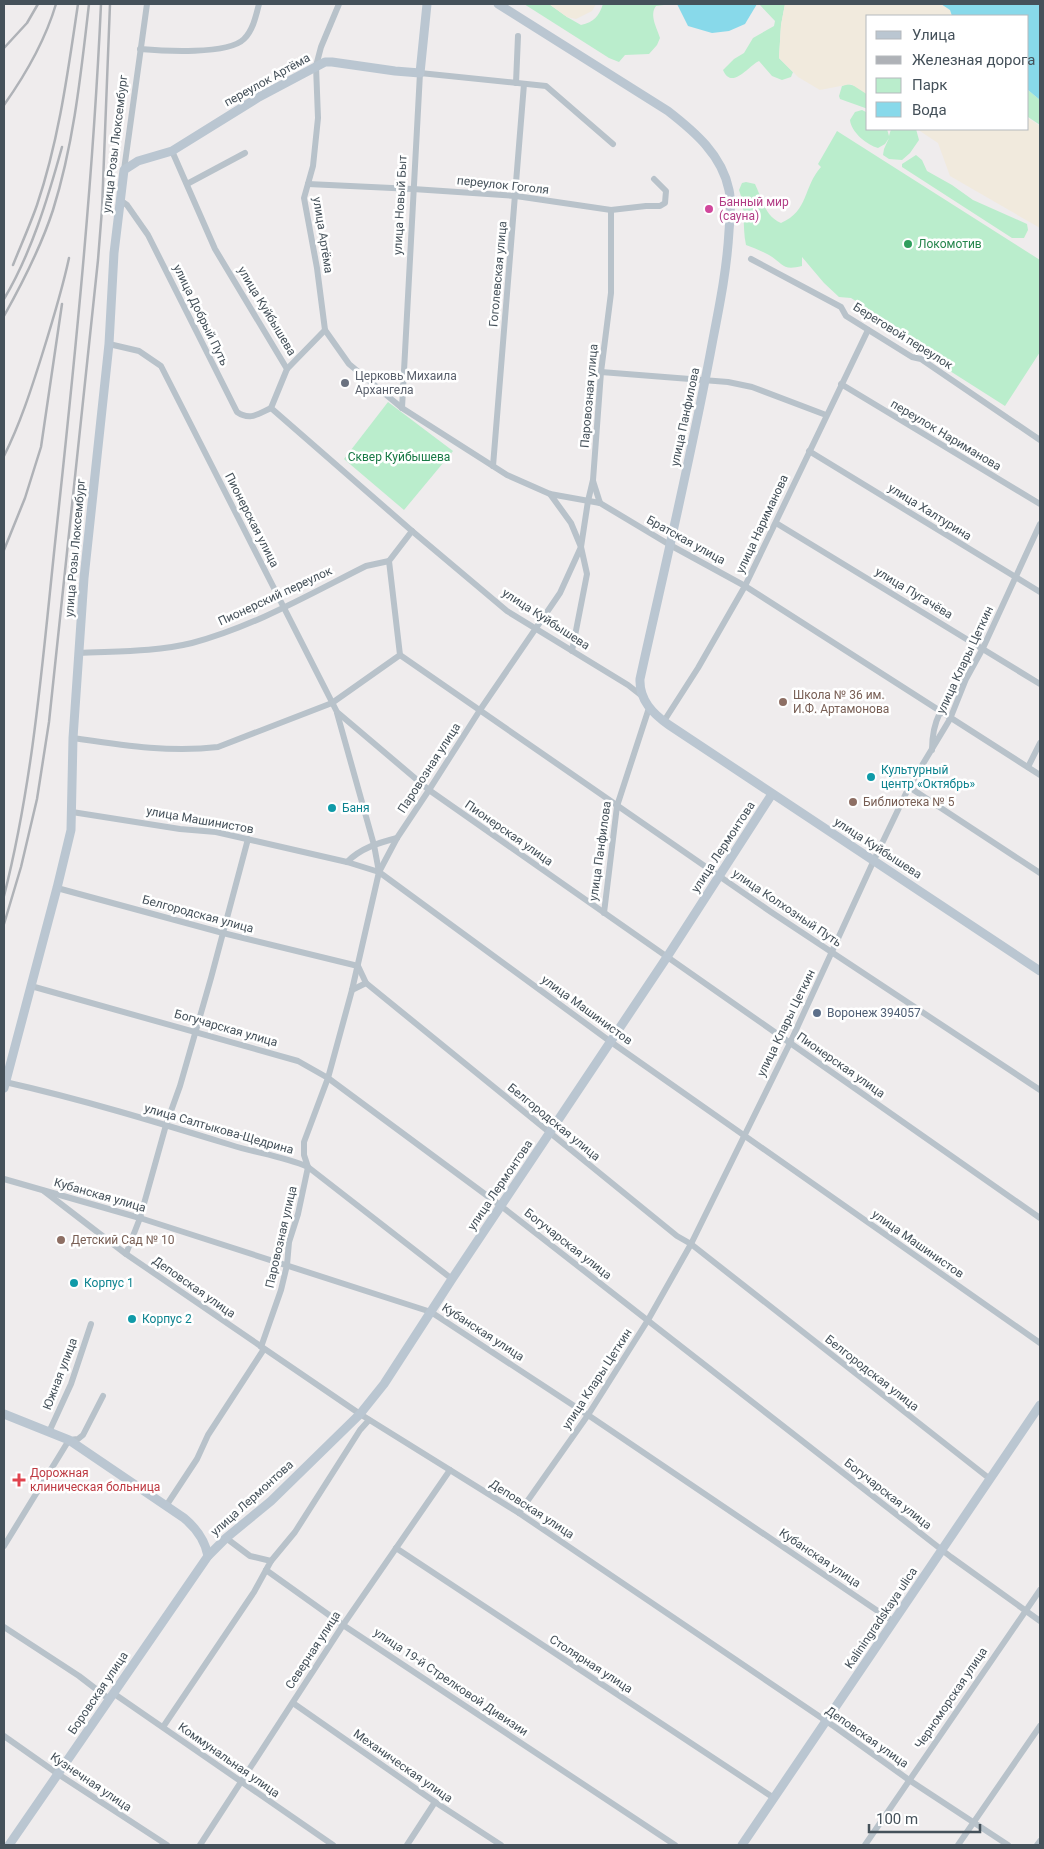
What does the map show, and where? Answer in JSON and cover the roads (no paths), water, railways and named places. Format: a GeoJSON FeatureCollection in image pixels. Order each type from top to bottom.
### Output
{"type":"FeatureCollection","features":[{"type":"Feature","properties":{"kind":"street","name":"улица Розы Люксембург"},"geometry":{"type":"LineString","coordinates":[[5,1085],[68,846],[72,812],[73,738],[78,653],[84,578],[109,344],[114,253],[147,4]]}},
{"type":"Feature","properties":{"kind":"street"},"geometry":{"type":"LineString","coordinates":[[140,49],[172,52],[213,49],[234,45],[243,40],[249,33],[259,4]]}},
{"type":"Feature","properties":{"kind":"street","name":"улица Артёма"},"geometry":{"type":"LineString","coordinates":[[325,330],[317,268],[304,198],[313,166],[318,118],[316,66],[321,47],[339,4]]}},
{"type":"Feature","properties":{"kind":"street","name":"улица Новый Быт"},"geometry":{"type":"LineString","coordinates":[[402,408],[420,73],[427,4]]}},
{"type":"Feature","properties":{"kind":"street","name":"улица Панфилова"},"geometry":{"type":"LineString","coordinates":[[498,4],[668,111],[687,126],[706,144],[718,161],[725,177],[731,205],[726,272],[705,381],[640,679],[642,696]]}},
{"type":"Feature","properties":{"kind":"street"},"geometry":{"type":"LineString","coordinates":[[516,83],[518,36]]}},
{"type":"Feature","properties":{"kind":"street","name":"переулок Артёма"},"geometry":{"type":"LineString","coordinates":[[124,170],[138,161],[172,151],[260,97],[325,62],[546,86],[613,144]]}},
{"type":"Feature","properties":{"kind":"street","name":"Гоголевская улица"},"geometry":{"type":"LineString","coordinates":[[493,466],[524,84]]}},
{"type":"Feature","properties":{"kind":"street","name":"улица Куйбышева"},"geometry":{"type":"LineString","coordinates":[[172,151],[215,249],[287,369],[271,408],[412,531],[507,610],[628,685],[642,696],[649,708],[664,721],[1040,971]]}},
{"type":"Feature","properties":{"kind":"street"},"geometry":{"type":"LineString","coordinates":[[187,184],[246,153]]}},
{"type":"Feature","properties":{"kind":"street","name":"переулок Гоголя"},"geometry":{"type":"LineString","coordinates":[[308,184],[516,196],[611,210],[660,206],[665,203],[666,191],[654,179]]}},
{"type":"Feature","properties":{"kind":"street","name":"улица Добрый Путь"},"geometry":{"type":"LineString","coordinates":[[120,200],[127,205],[148,235],[237,412],[249,417],[271,408]]}},
{"type":"Feature","properties":{"kind":"street","name":"Паровозная улица"},"geometry":{"type":"LineString","coordinates":[[166,1506],[197,1459],[208,1435],[263,1348],[281,1290],[287,1264],[289,1242],[298,1214],[308,1168],[304,1155],[304,1142],[328,1078],[358,966],[379,872],[397,838],[480,710],[560,593],[581,547],[593,480],[601,372],[611,293],[611,210]]}},
{"type":"Feature","properties":{"kind":"street","name":"Береговой переулок"},"geometry":{"type":"LineString","coordinates":[[751,258],[841,307],[846,316],[912,357],[921,359],[1040,440]]}},
{"type":"Feature","properties":{"kind":"street"},"geometry":{"type":"LineString","coordinates":[[287,369],[325,330]]}},
{"type":"Feature","properties":{"kind":"street","name":"Братская улица"},"geometry":{"type":"LineString","coordinates":[[325,330],[349,364],[402,408],[507,475],[550,494],[600,504],[746,586],[950,719],[1040,775]]}},
{"type":"Feature","properties":{"kind":"street","name":"улица Нариманова"},"geometry":{"type":"LineString","coordinates":[[664,721],[703,660],[746,586],[809,450],[868,330]]}},
{"type":"Feature","properties":{"kind":"street","name":"Пионерская улица"},"geometry":{"type":"LineString","coordinates":[[109,344],[139,351],[161,366],[337,712],[429,790],[1040,1218]]}},
{"type":"Feature","properties":{"kind":"street"},"geometry":{"type":"LineString","coordinates":[[601,372],[728,382],[752,387],[826,415]]}},
{"type":"Feature","properties":{"kind":"street","name":"переулок Нариманова"},"geometry":{"type":"LineString","coordinates":[[841,384],[1040,504]]}},
{"type":"Feature","properties":{"kind":"street","name":"улица Халтурина"},"geometry":{"type":"LineString","coordinates":[[809,450],[1040,592]]}},
{"type":"Feature","properties":{"kind":"street"},"geometry":{"type":"LineString","coordinates":[[593,480],[600,504]]}},
{"type":"Feature","properties":{"kind":"street"},"geometry":{"type":"LineString","coordinates":[[550,494],[571,524],[581,547],[587,574],[572,651]]}},
{"type":"Feature","properties":{"kind":"street","name":"улица Пугачёва"},"geometry":{"type":"LineString","coordinates":[[776,523],[1040,684]]}},
{"type":"Feature","properties":{"kind":"street","name":"улица Клары Цеткин"},"geometry":{"type":"LineString","coordinates":[[519,1513],[588,1415],[648,1320],[691,1244],[790,1043],[909,788],[950,719],[966,679],[983,648],[1040,524]]}},
{"type":"Feature","properties":{"kind":"street"},"geometry":{"type":"LineString","coordinates":[[73,738],[170,749],[218,747],[332,703],[400,655],[389,561],[412,531]]}},
{"type":"Feature","properties":{"kind":"street","name":"Пионерский переулок"},"geometry":{"type":"LineString","coordinates":[[78,653],[159,648],[191,643],[235,630],[366,566],[389,561]]}},
{"type":"Feature","properties":{"kind":"street","name":"улица Колхозный Путь"},"geometry":{"type":"LineString","coordinates":[[400,655],[789,925],[833,952],[1040,1090]]}},
{"type":"Feature","properties":{"kind":"street"},"geometry":{"type":"LineString","coordinates":[[628,685],[640,679]]}},
{"type":"Feature","properties":{"kind":"street"},"geometry":{"type":"LineString","coordinates":[[932,750],[932,732],[940,712],[966,679]]}},
{"type":"Feature","properties":{"kind":"street","name":"улица Панфилова"},"geometry":{"type":"LineString","coordinates":[[604,913],[617,806],[649,708]]}},
{"type":"Feature","properties":{"kind":"street"},"geometry":{"type":"LineString","coordinates":[[337,712],[374,845],[379,872]]}},
{"type":"Feature","properties":{"kind":"street"},"geometry":{"type":"LineString","coordinates":[[1028,768],[1040,743]]}},
{"type":"Feature","properties":{"kind":"street"},"geometry":{"type":"LineString","coordinates":[[909,788],[1040,873]]}},
{"type":"Feature","properties":{"kind":"street","name":"улица Лермонтова"},"geometry":{"type":"LineString","coordinates":[[208,1556],[364,1417],[452,1279],[611,1042],[772,794]]}},
{"type":"Feature","properties":{"kind":"street","name":"улица Машинистов"},"geometry":{"type":"LineString","coordinates":[[72,812],[248,838],[347,862],[379,872],[611,1042],[1040,1344]]}},
{"type":"Feature","properties":{"kind":"street"},"geometry":{"type":"LineString","coordinates":[[126,1254],[140,1218],[166,1125],[180,1086],[194,1032],[212,978],[222,933],[248,838]]}},
{"type":"Feature","properties":{"kind":"street"},"geometry":{"type":"LineString","coordinates":[[347,862],[355,854],[374,845],[397,838]]}},
{"type":"Feature","properties":{"kind":"street","name":"Белгородская улица"},"geometry":{"type":"LineString","coordinates":[[57,888],[222,933],[358,966],[366,983],[550,1134],[677,1236],[691,1244],[990,1479]]}},
{"type":"Feature","properties":{"kind":"street"},"geometry":{"type":"LineString","coordinates":[[352,990],[366,983]]}},
{"type":"Feature","properties":{"kind":"street","name":"Богучарская улица"},"geometry":{"type":"LineString","coordinates":[[31,986],[298,1061],[328,1078],[501,1206],[942,1551],[1040,1621]]}},
{"type":"Feature","properties":{"kind":"street","name":"улица Салтыкова-Щедрина"},"geometry":{"type":"LineString","coordinates":[[5,1085],[166,1125],[238,1147],[293,1161],[308,1168],[452,1279]]}},
{"type":"Feature","properties":{"kind":"street","name":"Кубанская улица"},"geometry":{"type":"LineString","coordinates":[[4,1179],[140,1218],[432,1312],[894,1622]]}},
{"type":"Feature","properties":{"kind":"street","name":"Деповская улица"},"geometry":{"type":"LineString","coordinates":[[44,1190],[126,1254],[364,1417],[519,1513],[826,1721],[909,1780],[1008,1845]]}},
{"type":"Feature","properties":{"kind":"street","name":"Южная улица"},"geometry":{"type":"LineString","coordinates":[[50,1432],[71,1384],[91,1324]]}},
{"type":"Feature","properties":{"kind":"street"},"geometry":{"type":"LineString","coordinates":[[69,1440],[78,1439],[83,1435],[102,1396]]}},
{"type":"Feature","properties":{"kind":"street","name":"Kaliningradskaya ulica"},"geometry":{"type":"LineString","coordinates":[[742,1845],[1040,1405]]}},
{"type":"Feature","properties":{"kind":"street"},"geometry":{"type":"LineString","coordinates":[[4,1414],[69,1440],[184,1518],[196,1529],[204,1543],[208,1556]]}},
{"type":"Feature","properties":{"kind":"street"},"geometry":{"type":"LineString","coordinates":[[163,1727],[254,1592],[270,1562],[294,1532],[360,1430],[364,1417]]}},
{"type":"Feature","properties":{"kind":"street"},"geometry":{"type":"LineString","coordinates":[[4,1546],[69,1440]]}},
{"type":"Feature","properties":{"kind":"street","name":"Северная улица"},"geometry":{"type":"LineString","coordinates":[[200,1845],[343,1624],[450,1470]]}},
{"type":"Feature","properties":{"kind":"street"},"geometry":{"type":"LineString","coordinates":[[226,1538],[250,1556],[270,1562]]}},
{"type":"Feature","properties":{"kind":"street","name":"Столярная улица"},"geometry":{"type":"LineString","coordinates":[[396,1548],[774,1798]]}},
{"type":"Feature","properties":{"kind":"street","name":"Боровская улица"},"geometry":{"type":"LineString","coordinates":[[9,1845],[208,1556]]}},
{"type":"Feature","properties":{"kind":"street","name":"улица 19-й Стрелковой Дивизии"},"geometry":{"type":"LineString","coordinates":[[266,1570],[343,1624],[675,1845]]}},
{"type":"Feature","properties":{"kind":"street","name":"Черноморская улица"},"geometry":{"type":"LineString","coordinates":[[865,1845],[1040,1590]]}},
{"type":"Feature","properties":{"kind":"street","name":"Коммунальная улица"},"geometry":{"type":"LineString","coordinates":[[4,1627],[79,1676],[163,1727],[333,1845]]}},
{"type":"Feature","properties":{"kind":"street","name":"Механическая улица"},"geometry":{"type":"LineString","coordinates":[[293,1703],[435,1802],[501,1845]]}},
{"type":"Feature","properties":{"kind":"street"},"geometry":{"type":"LineString","coordinates":[[958,1845],[1040,1726]]}},
{"type":"Feature","properties":{"kind":"street","name":"Кузнечная улица"},"geometry":{"type":"LineString","coordinates":[[4,1736],[58,1774],[167,1845]]}},
{"type":"Feature","properties":{"kind":"street"},"geometry":{"type":"LineString","coordinates":[[407,1845],[435,1802]]}},
{"type":"Feature","properties":{"kind":"street"},"geometry":{"type":"LineString","coordinates":[[1037,1845],[1040,1841]]}},
{"type":"Feature","properties":{"kind":"water"},"geometry":{"type":"Polygon","coordinates":[[[677,4],[757,4],[745,24],[729,31],[712,33],[688,26],[677,4]]]}},
{"type":"Feature","properties":{"kind":"water"},"geometry":{"type":"Polygon","coordinates":[[[941,4],[1040,4],[1040,100],[1029,91],[1029,15],[952,15],[950,10],[941,4]]]}},
{"type":"Feature","properties":{"kind":"railway"},"geometry":{"type":"LineString","coordinates":[[4,48],[27,23],[38,4]]}},
{"type":"Feature","properties":{"kind":"railway"},"geometry":{"type":"LineString","coordinates":[[4,105],[34,57],[52,18],[56,4]]}},
{"type":"Feature","properties":{"kind":"railway"},"geometry":{"type":"LineString","coordinates":[[13,265],[37,205],[51,156],[62,105],[78,4]]}},
{"type":"Feature","properties":{"kind":"railway"},"geometry":{"type":"LineString","coordinates":[[4,316],[37,251],[53,210],[60,185],[72,134],[89,4]]}},
{"type":"Feature","properties":{"kind":"railway"},"geometry":{"type":"LineString","coordinates":[[4,896],[23,807],[42,671],[83,269],[101,4]]}},
{"type":"Feature","properties":{"kind":"railway"},"geometry":{"type":"LineString","coordinates":[[4,924],[21,867],[37,799],[49,722],[98,260],[102,209],[110,4]]}},
{"type":"Feature","properties":{"kind":"railway"},"geometry":{"type":"LineString","coordinates":[[4,299],[31,245],[45,206],[62,147]]}},
{"type":"Feature","properties":{"kind":"railway"},"geometry":{"type":"LineString","coordinates":[[4,456],[34,381],[57,307],[69,258]]}},
{"type":"Feature","properties":{"kind":"railway"},"geometry":{"type":"LineString","coordinates":[[4,550],[25,498],[41,447],[62,304]]}},
{"type":"Feature","properties":{"kind":"place","name":"Банный мир (сауна)"},"geometry":{"type":"Point","coordinates":[709,209]}},
{"type":"Feature","properties":{"kind":"place","name":"Локомотив"},"geometry":{"type":"Point","coordinates":[908,244]}},
{"type":"Feature","properties":{"kind":"place","name":"Церковь Михаила Архангела"},"geometry":{"type":"Point","coordinates":[345,383]}},
{"type":"Feature","properties":{"kind":"place","name":"Школа № 36 им. И.Ф. Артамонова"},"geometry":{"type":"Point","coordinates":[783,702]}},
{"type":"Feature","properties":{"kind":"place","name":"Культурный центр «Октябрь»"},"geometry":{"type":"Point","coordinates":[871,777]}},
{"type":"Feature","properties":{"kind":"place","name":"Библиотека № 5"},"geometry":{"type":"Point","coordinates":[853,802]}},
{"type":"Feature","properties":{"kind":"place","name":"Баня"},"geometry":{"type":"Point","coordinates":[332,808]}},
{"type":"Feature","properties":{"kind":"place","name":"Воронеж 394057"},"geometry":{"type":"Point","coordinates":[817,1013]}},
{"type":"Feature","properties":{"kind":"place","name":"Детский Сад № 10"},"geometry":{"type":"Point","coordinates":[61,1240]}},
{"type":"Feature","properties":{"kind":"place","name":"Корпус 1"},"geometry":{"type":"Point","coordinates":[74,1283]}},
{"type":"Feature","properties":{"kind":"place","name":"Корпус 2"},"geometry":{"type":"Point","coordinates":[132,1319]}},
{"type":"Feature","properties":{"kind":"place","name":"Дорожная клиническая больница"},"geometry":{"type":"Point","coordinates":[19,1480]}},
{"type":"Feature","properties":{"kind":"park label","name":"Сквер Куйбышева"},"geometry":{"type":"Point","coordinates":[399,457]}}]}
